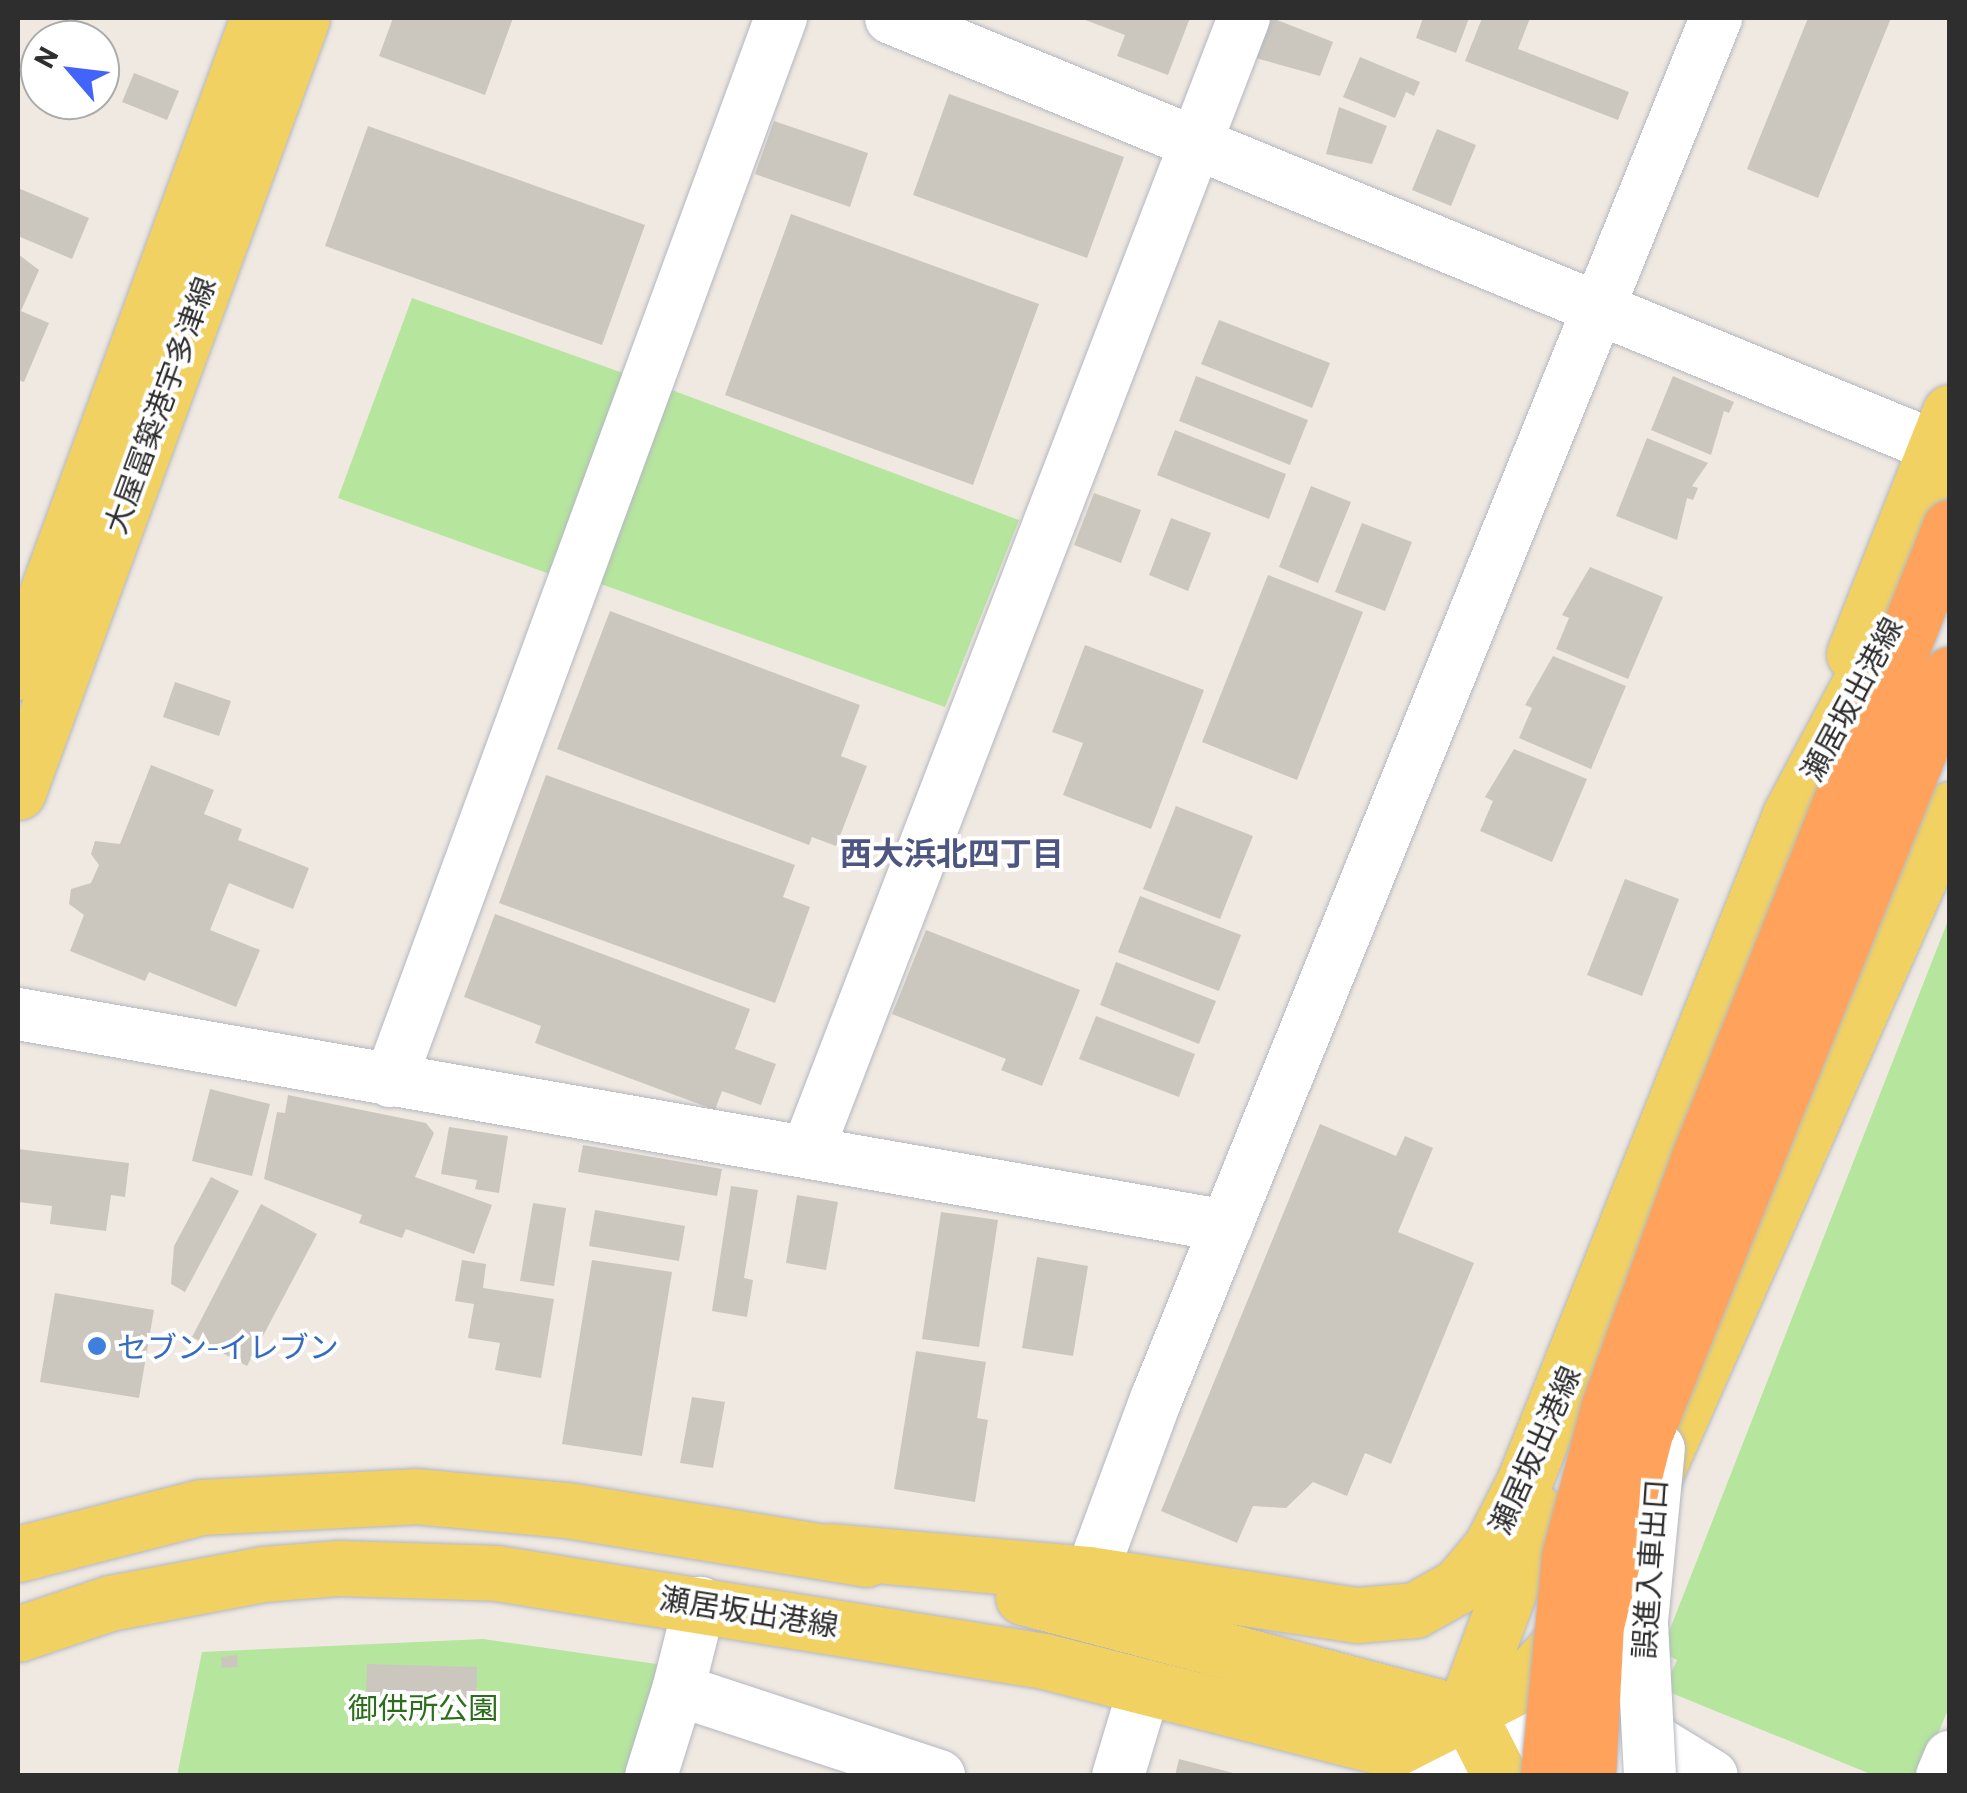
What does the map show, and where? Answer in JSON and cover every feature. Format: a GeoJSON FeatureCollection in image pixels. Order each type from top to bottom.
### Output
{"type":"FeatureCollection","features":[{"type":"Feature","properties":{"kind":"highway"},"geometry":{"type":"LineString","coordinates":[[1548,1776],[1569,1556],[1609,1406],[1698,1160],[1950,526]]}},
{"type":"Feature","properties":{"kind":"highway"},"geometry":{"type":"LineString","coordinates":[[1588,1776],[1596,1625],[1622,1504],[1670,1363],[1950,674]]}},
{"type":"Feature","properties":{"kind":"main road","name":"大屋冨築港宇多津線"},"geometry":{"type":"LineString","coordinates":[[18,672],[258,18]]}},
{"type":"Feature","properties":{"kind":"main road","name":"大屋冨築港宇多津線"},"geometry":{"type":"LineString","coordinates":[[18,792],[302,18]]}},
{"type":"Feature","properties":{"kind":"main road"},"geometry":{"type":"LineString","coordinates":[[1790,815],[1943,430]]}},
{"type":"Feature","properties":{"kind":"main road","name":"瀬居坂出港線"},"geometry":{"type":"LineString","coordinates":[[18,1554],[201,1507],[397,1496],[567,1510],[1083,1592],[1357,1615],[1402,1613],[1438,1600],[1474,1569],[1508,1517],[1790,815],[1950,526]]}},
{"type":"Feature","properties":{"kind":"main road"},"geometry":{"type":"LineString","coordinates":[[1389,1763],[1551,1660],[1583,1620],[1626,1538],[1950,809]]}},
{"type":"Feature","properties":{"kind":"main road","name":"瀬居坂出港線"},"geometry":{"type":"LineString","coordinates":[[1083,1592],[1469,1715],[1476,1677],[1542,1502],[1632,1214]]}},
{"type":"Feature","properties":{"kind":"main road","name":"瀬居坂出港線"},"geometry":{"type":"LineString","coordinates":[[18,1634],[184,1585],[340,1568],[496,1573],[1044,1661],[1145,1686],[1389,1763]]}},
{"type":"Feature","properties":{"kind":"main road"},"geometry":{"type":"LineString","coordinates":[[1469,1715],[1500,1776]]}},
{"type":"Feature","properties":{"kind":"street"},"geometry":{"type":"LineString","coordinates":[[390,1082],[781,18]]}},
{"type":"Feature","properties":{"kind":"street"},"geometry":{"type":"LineString","coordinates":[[892,18],[1598,308],[1943,430]]}},
{"type":"Feature","properties":{"kind":"street"},"geometry":{"type":"LineString","coordinates":[[807,1152],[1244,18]]}},
{"type":"Feature","properties":{"kind":"street"},"geometry":{"type":"LineString","coordinates":[[1083,1592],[1226,1226],[1716,18]]}},
{"type":"Feature","properties":{"kind":"street"},"geometry":{"type":"LineString","coordinates":[[18,1014],[1226,1226]]}},
{"type":"Feature","properties":{"kind":"street","name":"誤進入車出口"},"geometry":{"type":"LineString","coordinates":[[1650,1776],[1642,1621],[1670,1363]]}},
{"type":"Feature","properties":{"kind":"street"},"geometry":{"type":"LineString","coordinates":[[1626,1538],[1607,1636],[1616,1700],[1658,1743],[1712,1776]]}},
{"type":"Feature","properties":{"kind":"street"},"geometry":{"type":"LineString","coordinates":[[651,1776],[700,1604]]}},
{"type":"Feature","properties":{"kind":"street"},"geometry":{"type":"LineString","coordinates":[[1118,1776],[1145,1686]]}},
{"type":"Feature","properties":{"kind":"street"},"geometry":{"type":"LineString","coordinates":[[678,1690],[939,1776]]}},
{"type":"Feature","properties":{"kind":"street"},"geometry":{"type":"LineString","coordinates":[[1405,1696],[1389,1763],[1484,1776]]}},
{"type":"Feature","properties":{"kind":"street"},"geometry":{"type":"LineString","coordinates":[[1469,1715],[1650,1776]]}},
{"type":"Feature","properties":{"kind":"street"},"geometry":{"type":"LineString","coordinates":[[1942,1776],[1950,1757]]}},
{"type":"Feature","properties":{"kind":"green space"},"geometry":{"type":"Polygon","coordinates":[[[412,298],[623,373],[550,574],[338,498],[412,298]]]}},
{"type":"Feature","properties":{"kind":"green space"},"geometry":{"type":"Polygon","coordinates":[[[669,389],[1019,520],[945,707],[598,583],[669,389]]]}},
{"type":"Feature","properties":{"kind":"green space"},"geometry":{"type":"Polygon","coordinates":[[[1949,918],[1949,1707],[1921,1775],[1873,1775],[1664,1690],[1677,1660],[1661,1652],[1949,918]]]}},
{"type":"Feature","properties":{"kind":"green space","name":"御供所公園"},"geometry":{"type":"Polygon","coordinates":[[[483,1639],[670,1666],[634,1775],[177,1776],[202,1652],[483,1639]]]}},
{"type":"Feature","properties":{"kind":"building"},"geometry":{"type":"Polygon","coordinates":[[[393,18],[513,18],[485,95],[379,56],[393,18]]]}},
{"type":"Feature","properties":{"kind":"building"},"geometry":{"type":"Polygon","coordinates":[[[1080,18],[1190,18],[1168,75],[1117,56],[1125,35],[1080,18]]]}},
{"type":"Feature","properties":{"kind":"building"},"geometry":{"type":"Polygon","coordinates":[[[1272,18],[1333,42],[1320,76],[1256,58],[1272,18]]]}},
{"type":"Feature","properties":{"kind":"building"},"geometry":{"type":"Polygon","coordinates":[[[1423,18],[1469,18],[1456,53],[1416,38],[1423,18]]]}},
{"type":"Feature","properties":{"kind":"building"},"geometry":{"type":"Polygon","coordinates":[[[1482,18],[1530,18],[1518,49],[1629,92],[1618,120],[1465,61],[1482,18]]]}},
{"type":"Feature","properties":{"kind":"building"},"geometry":{"type":"Polygon","coordinates":[[[1808,18],[1891,18],[1818,198],[1747,169],[1808,18]]]}},
{"type":"Feature","properties":{"kind":"building"},"geometry":{"type":"Polygon","coordinates":[[[1360,57],[1420,82],[1414,96],[1406,92],[1395,118],[1343,97],[1360,57]]]}},
{"type":"Feature","properties":{"kind":"building"},"geometry":{"type":"Polygon","coordinates":[[[134,73],[179,91],[167,120],[122,102],[134,73]]]}},
{"type":"Feature","properties":{"kind":"building"},"geometry":{"type":"Polygon","coordinates":[[[949,94],[1124,157],[1087,258],[913,195],[949,94]]]}},
{"type":"Feature","properties":{"kind":"building"},"geometry":{"type":"Polygon","coordinates":[[[1339,107],[1387,126],[1372,164],[1326,154],[1339,107]]]}},
{"type":"Feature","properties":{"kind":"building"},"geometry":{"type":"Polygon","coordinates":[[[774,121],[868,153],[850,207],[755,174],[774,121]]]}},
{"type":"Feature","properties":{"kind":"building"},"geometry":{"type":"Polygon","coordinates":[[[368,126],[645,225],[602,345],[325,246],[368,126]]]}},
{"type":"Feature","properties":{"kind":"building"},"geometry":{"type":"Polygon","coordinates":[[[1437,129],[1476,145],[1451,206],[1412,190],[1437,129]]]}},
{"type":"Feature","properties":{"kind":"building"},"geometry":{"type":"Polygon","coordinates":[[[18,188],[89,218],[72,259],[18,236],[18,188]]]}},
{"type":"Feature","properties":{"kind":"building"},"geometry":{"type":"Polygon","coordinates":[[[791,214],[1039,304],[973,485],[725,395],[791,214]]]}},
{"type":"Feature","properties":{"kind":"building"},"geometry":{"type":"Polygon","coordinates":[[[18,254],[39,270],[21,311],[49,323],[24,382],[18,380],[18,254]]]}},
{"type":"Feature","properties":{"kind":"building"},"geometry":{"type":"Polygon","coordinates":[[[1219,320],[1330,363],[1312,408],[1201,364],[1219,320]]]}},
{"type":"Feature","properties":{"kind":"building"},"geometry":{"type":"Polygon","coordinates":[[[1196,376],[1308,420],[1290,465],[1179,421],[1196,376]]]}},
{"type":"Feature","properties":{"kind":"building"},"geometry":{"type":"Polygon","coordinates":[[[1673,376],[1734,402],[1729,413],[1724,411],[1711,455],[1651,430],[1673,376]]]}},
{"type":"Feature","properties":{"kind":"building"},"geometry":{"type":"Polygon","coordinates":[[[1175,430],[1286,474],[1269,519],[1157,475],[1175,430]]]}},
{"type":"Feature","properties":{"kind":"building"},"geometry":{"type":"Polygon","coordinates":[[[1647,438],[1708,463],[1692,486],[1698,488],[1693,500],[1687,498],[1677,540],[1616,516],[1647,438]]]}},
{"type":"Feature","properties":{"kind":"building"},"geometry":{"type":"Polygon","coordinates":[[[1311,486],[1351,502],[1318,583],[1279,567],[1311,486]]]}},
{"type":"Feature","properties":{"kind":"building"},"geometry":{"type":"Polygon","coordinates":[[[1094,493],[1141,510],[1121,563],[1074,545],[1094,493]]]}},
{"type":"Feature","properties":{"kind":"building"},"geometry":{"type":"Polygon","coordinates":[[[1171,518],[1211,533],[1188,591],[1149,575],[1171,518]]]}},
{"type":"Feature","properties":{"kind":"building"},"geometry":{"type":"Polygon","coordinates":[[[1362,523],[1412,542],[1385,611],[1335,592],[1362,523]]]}},
{"type":"Feature","properties":{"kind":"building"},"geometry":{"type":"Polygon","coordinates":[[[1590,567],[1663,597],[1628,679],[1556,649],[1569,618],[1562,615],[1590,567]]]}},
{"type":"Feature","properties":{"kind":"building"},"geometry":{"type":"Polygon","coordinates":[[[1268,575],[1363,612],[1297,780],[1202,742],[1268,575]]]}},
{"type":"Feature","properties":{"kind":"building"},"geometry":{"type":"Polygon","coordinates":[[[610,611],[860,705],[841,756],[867,766],[836,846],[812,837],[809,845],[557,749],[610,611]]]}},
{"type":"Feature","properties":{"kind":"building"},"geometry":{"type":"Polygon","coordinates":[[[1085,645],[1204,690],[1151,829],[1063,795],[1083,743],[1052,732],[1085,645]]]}},
{"type":"Feature","properties":{"kind":"building"},"geometry":{"type":"Polygon","coordinates":[[[1553,656],[1626,686],[1591,769],[1519,738],[1532,708],[1525,705],[1553,656]]]}},
{"type":"Feature","properties":{"kind":"building"},"geometry":{"type":"Polygon","coordinates":[[[175,682],[231,701],[219,736],[163,717],[175,682]]]}},
{"type":"Feature","properties":{"kind":"building"},"geometry":{"type":"Polygon","coordinates":[[[1514,749],[1587,779],[1552,862],[1480,831],[1493,801],[1485,797],[1514,749]]]}},
{"type":"Feature","properties":{"kind":"building"},"geometry":{"type":"Polygon","coordinates":[[[151,765],[214,790],[204,814],[242,829],[238,840],[309,868],[293,909],[229,883],[210,930],[260,950],[236,1007],[149,972],[145,981],[70,951],[84,915],[69,904],[71,889],[91,883],[99,865],[91,854],[95,841],[120,844],[151,765]]]}},
{"type":"Feature","properties":{"kind":"building"},"geometry":{"type":"Polygon","coordinates":[[[546,775],[795,865],[783,897],[810,907],[775,1003],[499,903],[546,775]]]}},
{"type":"Feature","properties":{"kind":"building"},"geometry":{"type":"Polygon","coordinates":[[[1176,806],[1253,836],[1220,919],[1143,889],[1176,806]]]}},
{"type":"Feature","properties":{"kind":"building"},"geometry":{"type":"Polygon","coordinates":[[[1625,879],[1679,899],[1642,996],[1587,975],[1625,879]]]}},
{"type":"Feature","properties":{"kind":"building"},"geometry":{"type":"Polygon","coordinates":[[[1140,896],[1241,935],[1219,991],[1118,952],[1140,896]]]}},
{"type":"Feature","properties":{"kind":"building"},"geometry":{"type":"Polygon","coordinates":[[[495,914],[750,1009],[735,1049],[776,1064],[761,1105],[722,1091],[715,1110],[535,1043],[541,1026],[464,997],[495,914]]]}},
{"type":"Feature","properties":{"kind":"building"},"geometry":{"type":"Polygon","coordinates":[[[926,930],[1080,990],[1042,1086],[1001,1070],[1006,1059],[892,1014],[926,930]]]}},
{"type":"Feature","properties":{"kind":"building"},"geometry":{"type":"Polygon","coordinates":[[[1116,962],[1216,1001],[1199,1044],[1100,1005],[1116,962]]]}},
{"type":"Feature","properties":{"kind":"building"},"geometry":{"type":"Polygon","coordinates":[[[1096,1016],[1195,1054],[1179,1097],[1079,1059],[1096,1016]]]}},
{"type":"Feature","properties":{"kind":"building"},"geometry":{"type":"Polygon","coordinates":[[[210,1089],[270,1104],[252,1176],[192,1161],[210,1089]]]}},
{"type":"Feature","properties":{"kind":"building"},"geometry":{"type":"Polygon","coordinates":[[[288,1095],[426,1123],[434,1133],[415,1177],[492,1205],[474,1254],[406,1229],[402,1238],[359,1223],[362,1215],[264,1179],[277,1112],[285,1113],[288,1095]]]}},
{"type":"Feature","properties":{"kind":"building"},"geometry":{"type":"Polygon","coordinates":[[[1320,1124],[1396,1156],[1405,1136],[1433,1148],[1398,1232],[1474,1263],[1391,1464],[1365,1453],[1347,1496],[1313,1482],[1286,1508],[1253,1506],[1237,1543],[1161,1511],[1320,1124]]]}},
{"type":"Feature","properties":{"kind":"building"},"geometry":{"type":"Polygon","coordinates":[[[449,1127],[508,1136],[499,1193],[475,1189],[477,1180],[441,1174],[449,1127]]]}},
{"type":"Feature","properties":{"kind":"building"},"geometry":{"type":"Polygon","coordinates":[[[583,1145],[722,1169],[717,1196],[578,1172],[583,1145]]]}},
{"type":"Feature","properties":{"kind":"building"},"geometry":{"type":"Polygon","coordinates":[[[18,1149],[129,1163],[125,1197],[111,1195],[106,1231],[50,1224],[52,1206],[18,1202],[18,1149]]]}},
{"type":"Feature","properties":{"kind":"building"},"geometry":{"type":"Polygon","coordinates":[[[211,1177],[239,1191],[185,1292],[171,1284],[174,1246],[211,1177]]]}},
{"type":"Feature","properties":{"kind":"building"},"geometry":{"type":"Polygon","coordinates":[[[731,1186],[758,1190],[744,1278],[753,1280],[747,1317],[712,1311],[731,1186]]]}},
{"type":"Feature","properties":{"kind":"building"},"geometry":{"type":"Polygon","coordinates":[[[797,1195],[838,1202],[826,1270],[786,1263],[797,1195]]]}},
{"type":"Feature","properties":{"kind":"building"},"geometry":{"type":"Polygon","coordinates":[[[533,1203],[566,1208],[554,1286],[520,1281],[533,1203]]]}},
{"type":"Feature","properties":{"kind":"building"},"geometry":{"type":"Polygon","coordinates":[[[261,1204],[317,1234],[247,1366],[192,1337],[261,1204]]]}},
{"type":"Feature","properties":{"kind":"building"},"geometry":{"type":"Polygon","coordinates":[[[595,1210],[685,1226],[679,1261],[589,1246],[595,1210]]]}},
{"type":"Feature","properties":{"kind":"building"},"geometry":{"type":"Polygon","coordinates":[[[941,1212],[998,1220],[979,1347],[922,1339],[941,1212]]]}},
{"type":"Feature","properties":{"kind":"building"},"geometry":{"type":"Polygon","coordinates":[[[1037,1257],[1088,1266],[1073,1356],[1022,1348],[1037,1257]]]}},
{"type":"Feature","properties":{"kind":"building"},"geometry":{"type":"Polygon","coordinates":[[[462,1260],[486,1264],[483,1288],[554,1299],[541,1378],[495,1370],[500,1343],[468,1338],[474,1304],[455,1301],[462,1260]]]}},
{"type":"Feature","properties":{"kind":"building"},"geometry":{"type":"Polygon","coordinates":[[[592,1260],[672,1272],[642,1456],[562,1444],[592,1260]]]}},
{"type":"Feature","properties":{"kind":"building","name":"セブン-イレブン"},"geometry":{"type":"Polygon","coordinates":[[[55,1293],[154,1310],[139,1398],[40,1382],[55,1293]]]}},
{"type":"Feature","properties":{"kind":"building"},"geometry":{"type":"Polygon","coordinates":[[[916,1351],[986,1362],[977,1418],[988,1420],[975,1502],[894,1489],[916,1351]]]}},
{"type":"Feature","properties":{"kind":"building"},"geometry":{"type":"Polygon","coordinates":[[[692,1397],[725,1402],[713,1468],[680,1463],[692,1397]]]}},
{"type":"Feature","properties":{"kind":"building"},"geometry":{"type":"Polygon","coordinates":[[[237,1655],[238,1667],[222,1668],[221,1657],[237,1655]]]}},
{"type":"Feature","properties":{"kind":"building"},"geometry":{"type":"Polygon","coordinates":[[[367,1664],[477,1667],[476,1700],[366,1696],[367,1664]]]}},
{"type":"Feature","properties":{"kind":"building"},"geometry":{"type":"Polygon","coordinates":[[[1179,1759],[1237,1774],[1237,1776],[1175,1776],[1179,1759]]]}},
{"type":"Feature","properties":{"kind":"place","name":"セブン-イレブン"},"geometry":{"type":"Point","coordinates":[97,1346]}},
{"type":"Feature","properties":{"kind":"district","name":"西大浜北四丁目"},"geometry":{"type":"Point","coordinates":[952,852]}}]}
